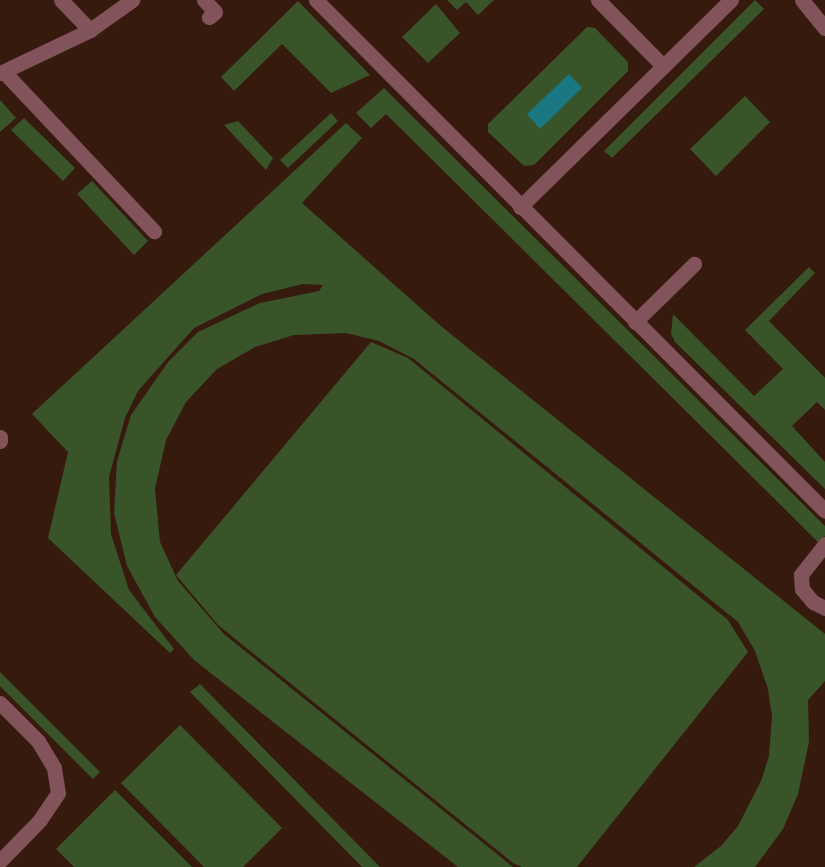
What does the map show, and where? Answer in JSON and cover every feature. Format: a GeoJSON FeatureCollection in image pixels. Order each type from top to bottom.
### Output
{"type":"FeatureCollection","features":[{"type":"Feature","properties":{"kind":"lane"},"geometry":{"type":"LineString","coordinates":[[61,0],[90,30]]}},
{"type":"Feature","properties":{"kind":"lane"},"geometry":{"type":"LineString","coordinates":[[132,0],[90,30],[2,73],[154,231]]}},
{"type":"Feature","properties":{"kind":"lane"},"geometry":{"type":"LineString","coordinates":[[204,0],[215,12],[209,17]]}},
{"type":"Feature","properties":{"kind":"lane"},"geometry":{"type":"LineString","coordinates":[[316,0],[825,511]]}},
{"type":"Feature","properties":{"kind":"lane"},"geometry":{"type":"LineString","coordinates":[[598,0],[663,66]]}},
{"type":"Feature","properties":{"kind":"lane"},"geometry":{"type":"LineString","coordinates":[[520,207],[731,0]]}},
{"type":"Feature","properties":{"kind":"lane"},"geometry":{"type":"LineString","coordinates":[[802,0],[825,28]]}},
{"type":"Feature","properties":{"kind":"lane"},"geometry":{"type":"LineString","coordinates":[[635,322],[694,264]]}},
{"type":"Feature","properties":{"kind":"lane"},"geometry":{"type":"LineString","coordinates":[[825,544],[801,575],[802,589],[813,602],[825,608]]}},
{"type":"Feature","properties":{"kind":"lane"},"geometry":{"type":"LineString","coordinates":[[0,703],[38,741],[54,768],[58,793],[40,820],[0,861]]}},
{"type":"Feature","properties":{"kind":"green space"},"geometry":{"type":"Polygon","coordinates":[[[447,0],[494,0],[478,15],[466,2],[457,10],[447,0]]]}},
{"type":"Feature","properties":{"kind":"green space"},"geometry":{"type":"Polygon","coordinates":[[[755,0],[764,9],[612,158],[604,151],[755,0]]]}},
{"type":"Feature","properties":{"kind":"green space"},"geometry":{"type":"Polygon","coordinates":[[[298,1],[370,75],[331,93],[282,44],[234,91],[221,77],[298,1]]]}},
{"type":"Feature","properties":{"kind":"green space"},"geometry":{"type":"Polygon","coordinates":[[[436,4],[460,33],[428,63],[402,37],[436,4]]]}},
{"type":"Feature","properties":{"kind":"green space"},"geometry":{"type":"Polygon","coordinates":[[[587,27],[595,28],[628,62],[628,71],[534,165],[524,166],[488,132],[488,124],[587,27]]]}},
{"type":"Feature","properties":{"kind":"green space"},"geometry":{"type":"Polygon","coordinates":[[[384,88],[825,526],[825,536],[818,542],[386,114],[371,128],[356,113],[384,88]]]}},
{"type":"Feature","properties":{"kind":"green space"},"geometry":{"type":"Polygon","coordinates":[[[745,96],[770,122],[716,176],[690,149],[745,96]]]}},
{"type":"Feature","properties":{"kind":"green space"},"geometry":{"type":"Polygon","coordinates":[[[0,100],[16,118],[0,132],[0,100]]]}},
{"type":"Feature","properties":{"kind":"green space"},"geometry":{"type":"Polygon","coordinates":[[[331,113],[338,121],[288,168],[280,160],[331,113]]]}},
{"type":"Feature","properties":{"kind":"green space"},"geometry":{"type":"Polygon","coordinates":[[[24,118],[75,168],[63,181],[11,130],[24,118]]]}},
{"type":"Feature","properties":{"kind":"green space"},"geometry":{"type":"Polygon","coordinates":[[[238,121],[273,158],[266,170],[224,125],[238,121]]]}},
{"type":"Feature","properties":{"kind":"green space"},"geometry":{"type":"Polygon","coordinates":[[[346,123],[362,138],[302,203],[442,327],[825,634],[825,681],[808,700],[809,742],[798,794],[783,829],[755,867],[694,867],[721,846],[738,826],[761,781],[769,756],[772,716],[768,689],[755,651],[738,622],[414,359],[379,341],[346,333],[294,335],[255,347],[217,369],[186,402],[166,440],[155,489],[160,542],[178,581],[224,634],[513,867],[458,867],[194,660],[155,617],[127,566],[114,513],[117,461],[131,415],[168,362],[198,332],[260,303],[319,291],[323,285],[303,284],[262,294],[194,328],[138,391],[125,418],[109,477],[111,534],[129,590],[174,649],[170,653],[48,538],[68,452],[32,414],[346,123]]]}},
{"type":"Feature","properties":{"kind":"green space"},"geometry":{"type":"Polygon","coordinates":[[[92,181],[148,241],[134,255],[77,194],[92,181]]]}},
{"type":"Feature","properties":{"kind":"green space"},"geometry":{"type":"Polygon","coordinates":[[[809,267],[815,273],[769,321],[825,378],[825,410],[817,402],[792,426],[825,462],[825,489],[675,342],[671,334],[673,314],[754,396],[783,369],[745,330],[809,267]]]}},
{"type":"Feature","properties":{"kind":"green space"},"geometry":{"type":"Polygon","coordinates":[[[371,342],[408,358],[728,620],[748,652],[577,867],[522,867],[513,863],[218,625],[176,575],[371,342]]]}},
{"type":"Feature","properties":{"kind":"green space"},"geometry":{"type":"Polygon","coordinates":[[[0,672],[100,772],[93,779],[0,686],[0,672]]]}},
{"type":"Feature","properties":{"kind":"green space"},"geometry":{"type":"Polygon","coordinates":[[[200,684],[380,867],[362,867],[190,692],[200,684]]]}},
{"type":"Feature","properties":{"kind":"green space"},"geometry":{"type":"Polygon","coordinates":[[[180,725],[282,828],[243,867],[204,867],[121,783],[180,725]]]}},
{"type":"Feature","properties":{"kind":"green space"},"geometry":{"type":"Polygon","coordinates":[[[115,790],[192,867],[74,867],[56,849],[115,790]]]}},
{"type":"Feature","properties":{"kind":"water"},"geometry":{"type":"Polygon","coordinates":[[[569,74],[582,88],[540,129],[527,114],[569,74]]]}}]}
